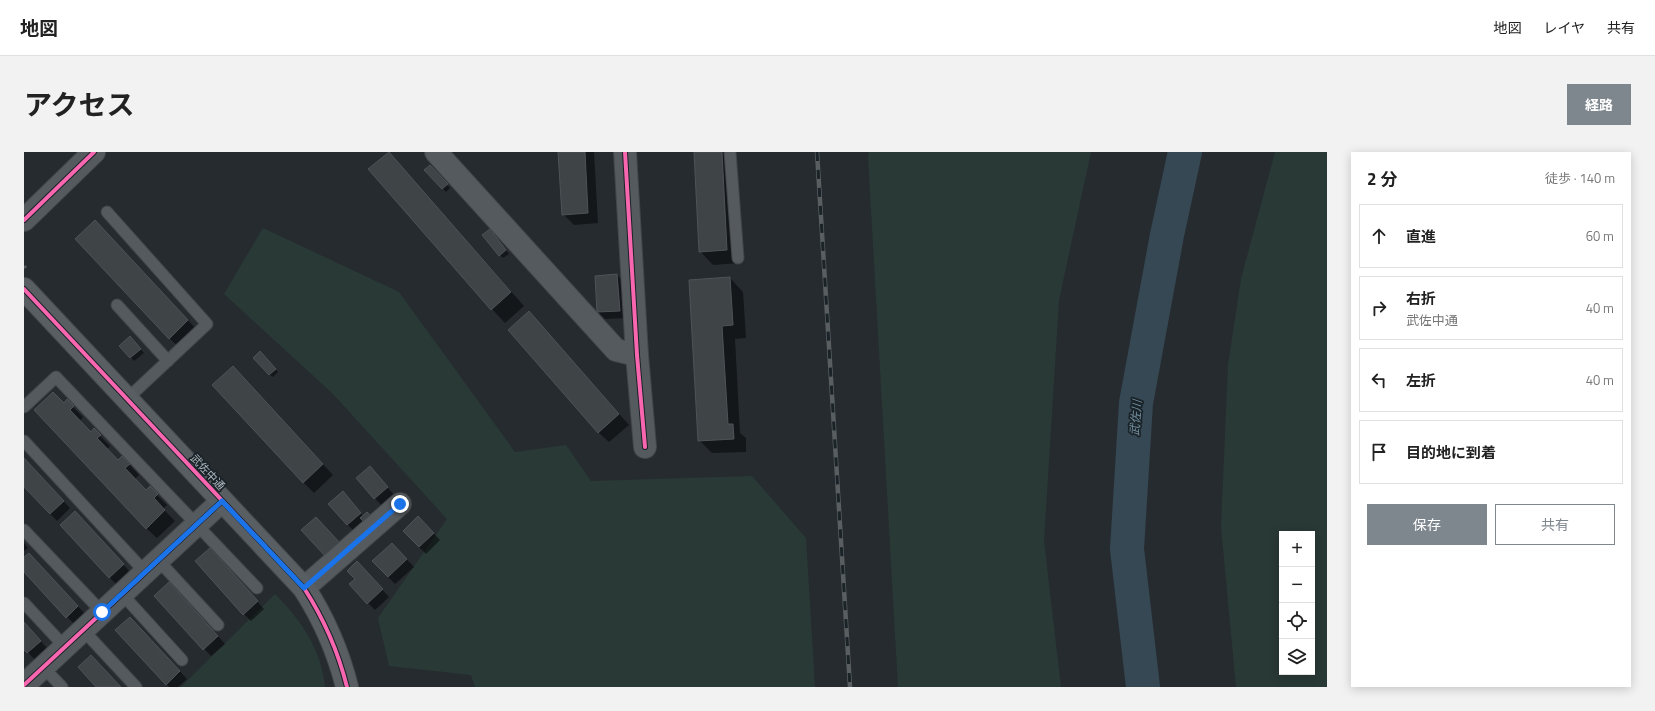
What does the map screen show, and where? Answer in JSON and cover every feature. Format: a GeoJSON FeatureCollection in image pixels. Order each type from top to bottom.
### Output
{"type":"FeatureCollection","features":[{"type":"Feature","properties":{"kind":"street"},"geometry":{"type":"LineString","coordinates":[[24,220],[94,152]]}},
{"type":"Feature","properties":{"kind":"street"},"geometry":{"type":"LineString","coordinates":[[436,152],[616,350],[637,355]]}},
{"type":"Feature","properties":{"kind":"street"},"geometry":{"type":"LineString","coordinates":[[625,152],[637,355],[645,448]]}},
{"type":"Feature","properties":{"kind":"street","name":"武佐中通"},"geometry":{"type":"LineString","coordinates":[[24,289],[304,588],[329,632],[347,687]]}},
{"type":"Feature","properties":{"kind":"street"},"geometry":{"type":"LineString","coordinates":[[24,684],[222,501]]}},
{"type":"Feature","properties":{"kind":"street"},"geometry":{"type":"LineString","coordinates":[[304,588],[400,504]]}},
{"type":"Feature","properties":{"kind":"lane"},"geometry":{"type":"LineString","coordinates":[[730,152],[738,258]]}},
{"type":"Feature","properties":{"kind":"lane"},"geometry":{"type":"LineString","coordinates":[[107,212],[207,324],[127,399]]}},
{"type":"Feature","properties":{"kind":"lane"},"geometry":{"type":"LineString","coordinates":[[117,305],[168,361]]}},
{"type":"Feature","properties":{"kind":"lane"},"geometry":{"type":"LineString","coordinates":[[24,407],[56,377],[257,588]]}},
{"type":"Feature","properties":{"kind":"lane"},"geometry":{"type":"LineString","coordinates":[[24,441],[152,566],[218,626]]}},
{"type":"Feature","properties":{"kind":"lane"},"geometry":{"type":"LineString","coordinates":[[27,538],[102,612]]}},
{"type":"Feature","properties":{"kind":"lane"},"geometry":{"type":"LineString","coordinates":[[122,594],[182,660]]}},
{"type":"Feature","properties":{"kind":"lane"},"geometry":{"type":"LineString","coordinates":[[24,603],[64,647]]}},
{"type":"Feature","properties":{"kind":"lane"},"geometry":{"type":"LineString","coordinates":[[83,630],[136,687]]}},
{"type":"Feature","properties":{"kind":"lane"},"geometry":{"type":"LineString","coordinates":[[43,667],[62,687]]}},
{"type":"Feature","properties":{"kind":"path"},"geometry":{"type":"LineString","coordinates":[[24,268],[28,264]]}},
{"type":"Feature","properties":{"kind":"shaded area"},"geometry":{"type":"Polygon","coordinates":[[[869,152],[1091,152],[1059,300],[1044,541],[1061,687],[898,687],[868,156],[869,152]]]}},
{"type":"Feature","properties":{"kind":"shaded area"},"geometry":{"type":"Polygon","coordinates":[[[1275,152],[1327,152],[1327,687],[1236,687],[1221,527],[1228,365],[1241,279],[1275,152]]]}},
{"type":"Feature","properties":{"kind":"shaded area"},"geometry":{"type":"Polygon","coordinates":[[[263,228],[399,292],[515,452],[566,445],[591,481],[752,476],[806,538],[815,687],[475,687],[471,675],[389,666],[378,618],[447,519],[333,394],[224,294],[263,228]]]}},
{"type":"Feature","properties":{"kind":"shaded area"},"geometry":{"type":"Polygon","coordinates":[[[275,594],[293,614],[308,636],[319,660],[325,687],[181,687],[275,594]]]}},
{"type":"Feature","properties":{"kind":"building"},"geometry":{"type":"Polygon","coordinates":[[[389,152],[511,292],[491,310],[368,169],[389,152]]]}},
{"type":"Feature","properties":{"kind":"building"},"geometry":{"type":"Polygon","coordinates":[[[558,152],[585,152],[588,213],[562,215],[558,152]]]}},
{"type":"Feature","properties":{"kind":"building"},"geometry":{"type":"Polygon","coordinates":[[[694,152],[722,152],[727,250],[699,252],[694,152]]]}},
{"type":"Feature","properties":{"kind":"building"},"geometry":{"type":"Polygon","coordinates":[[[430,165],[448,184],[442,189],[424,170],[430,165]]]}},
{"type":"Feature","properties":{"kind":"building"},"geometry":{"type":"Polygon","coordinates":[[[95,220],[188,320],[169,339],[75,239],[95,220]]]}},
{"type":"Feature","properties":{"kind":"building"},"geometry":{"type":"Polygon","coordinates":[[[490,229],[506,250],[499,256],[482,235],[490,229]]]}},
{"type":"Feature","properties":{"kind":"building"},"geometry":{"type":"Polygon","coordinates":[[[617,274],[620,311],[597,312],[595,276],[617,274]]]}},
{"type":"Feature","properties":{"kind":"building"},"geometry":{"type":"Polygon","coordinates":[[[730,277],[733,325],[722,326],[728,424],[733,424],[734,439],[698,441],[689,280],[730,277]]]}},
{"type":"Feature","properties":{"kind":"building"},"geometry":{"type":"Polygon","coordinates":[[[529,311],[619,414],[598,433],[508,330],[529,311]]]}},
{"type":"Feature","properties":{"kind":"building"},"geometry":{"type":"Polygon","coordinates":[[[130,336],[141,349],[130,358],[119,346],[130,336]]]}},
{"type":"Feature","properties":{"kind":"building"},"geometry":{"type":"Polygon","coordinates":[[[260,351],[276,369],[269,375],[253,358],[260,351]]]}},
{"type":"Feature","properties":{"kind":"building"},"geometry":{"type":"Polygon","coordinates":[[[233,366],[323,464],[303,483],[212,385],[233,366]]]}},
{"type":"Feature","properties":{"kind":"building"},"geometry":{"type":"Polygon","coordinates":[[[53,392],[64,403],[67,399],[74,406],[70,410],[91,432],[94,428],[101,435],[97,438],[118,460],[122,456],[130,464],[125,468],[146,490],[150,486],[158,494],[154,498],[165,510],[146,529],[34,410],[53,392]]]}},
{"type":"Feature","properties":{"kind":"building"},"geometry":{"type":"Polygon","coordinates":[[[24,458],[64,501],[50,514],[24,487],[24,458]]]}},
{"type":"Feature","properties":{"kind":"building"},"geometry":{"type":"Polygon","coordinates":[[[370,466],[388,487],[374,499],[356,478],[370,466]]]}},
{"type":"Feature","properties":{"kind":"building"},"geometry":{"type":"Polygon","coordinates":[[[343,491],[361,513],[347,525],[328,504],[343,491]]]}},
{"type":"Feature","properties":{"kind":"building"},"geometry":{"type":"Polygon","coordinates":[[[75,511],[124,564],[109,578],[60,525],[75,511]]]}},
{"type":"Feature","properties":{"kind":"building"},"geometry":{"type":"Polygon","coordinates":[[[367,512],[371,516],[364,522],[360,518],[367,512]]]}},
{"type":"Feature","properties":{"kind":"building"},"geometry":{"type":"Polygon","coordinates":[[[418,516],[434,533],[419,547],[403,531],[418,516]]]}},
{"type":"Feature","properties":{"kind":"building"},"geometry":{"type":"Polygon","coordinates":[[[316,517],[340,543],[326,557],[301,530],[316,517]]]}},
{"type":"Feature","properties":{"kind":"building"},"geometry":{"type":"Polygon","coordinates":[[[392,543],[407,559],[388,577],[372,561],[392,543]]]}},
{"type":"Feature","properties":{"kind":"building"},"geometry":{"type":"Polygon","coordinates":[[[210,548],[258,601],[243,615],[195,561],[210,548]]]}},
{"type":"Feature","properties":{"kind":"building"},"geometry":{"type":"Polygon","coordinates":[[[29,553],[78,606],[66,618],[24,572],[24,557],[29,553]]]}},
{"type":"Feature","properties":{"kind":"building"},"geometry":{"type":"Polygon","coordinates":[[[357,561],[383,589],[367,604],[349,584],[355,579],[347,571],[357,561]]]}},
{"type":"Feature","properties":{"kind":"building"},"geometry":{"type":"Polygon","coordinates":[[[169,582],[218,636],[203,650],[154,596],[169,582]]]}},
{"type":"Feature","properties":{"kind":"building"},"geometry":{"type":"Polygon","coordinates":[[[130,617],[180,671],[166,685],[115,630],[130,617]]]}},
{"type":"Feature","properties":{"kind":"building"},"geometry":{"type":"Polygon","coordinates":[[[24,622],[41,641],[27,653],[24,650],[24,622]]]}},
{"type":"Feature","properties":{"kind":"building"},"geometry":{"type":"Polygon","coordinates":[[[91,655],[121,687],[96,687],[78,667],[91,655]]]}},
{"type":"Feature","properties":{"kind":"waterway","name":"武佐川"},"geometry":{"type":"LineString","coordinates":[[1143,687],[1127,549],[1136,403],[1167,235],[1185,152]]}},
{"type":"Feature","properties":{"kind":"railway"},"geometry":{"type":"LineString","coordinates":[[817,152],[850,687]]}},
{"type":"Feature","properties":{"kind":"cycle path"},"geometry":{"type":"LineString","coordinates":[[24,220],[94,152]]}},
{"type":"Feature","properties":{"kind":"cycle path"},"geometry":{"type":"LineString","coordinates":[[625,152],[637,355],[645,447]]}},
{"type":"Feature","properties":{"kind":"cycle path"},"geometry":{"type":"LineString","coordinates":[[24,289],[304,588],[318,611],[330,636],[347,687]]}},
{"type":"Feature","properties":{"kind":"cycle path"},"geometry":{"type":"LineString","coordinates":[[24,685],[222,501]]}},
{"type":"Feature","properties":{"kind":"route"},"geometry":{"type":"LineString","coordinates":[[102,612],[222,501],[304,588],[400,504]]}}]}
